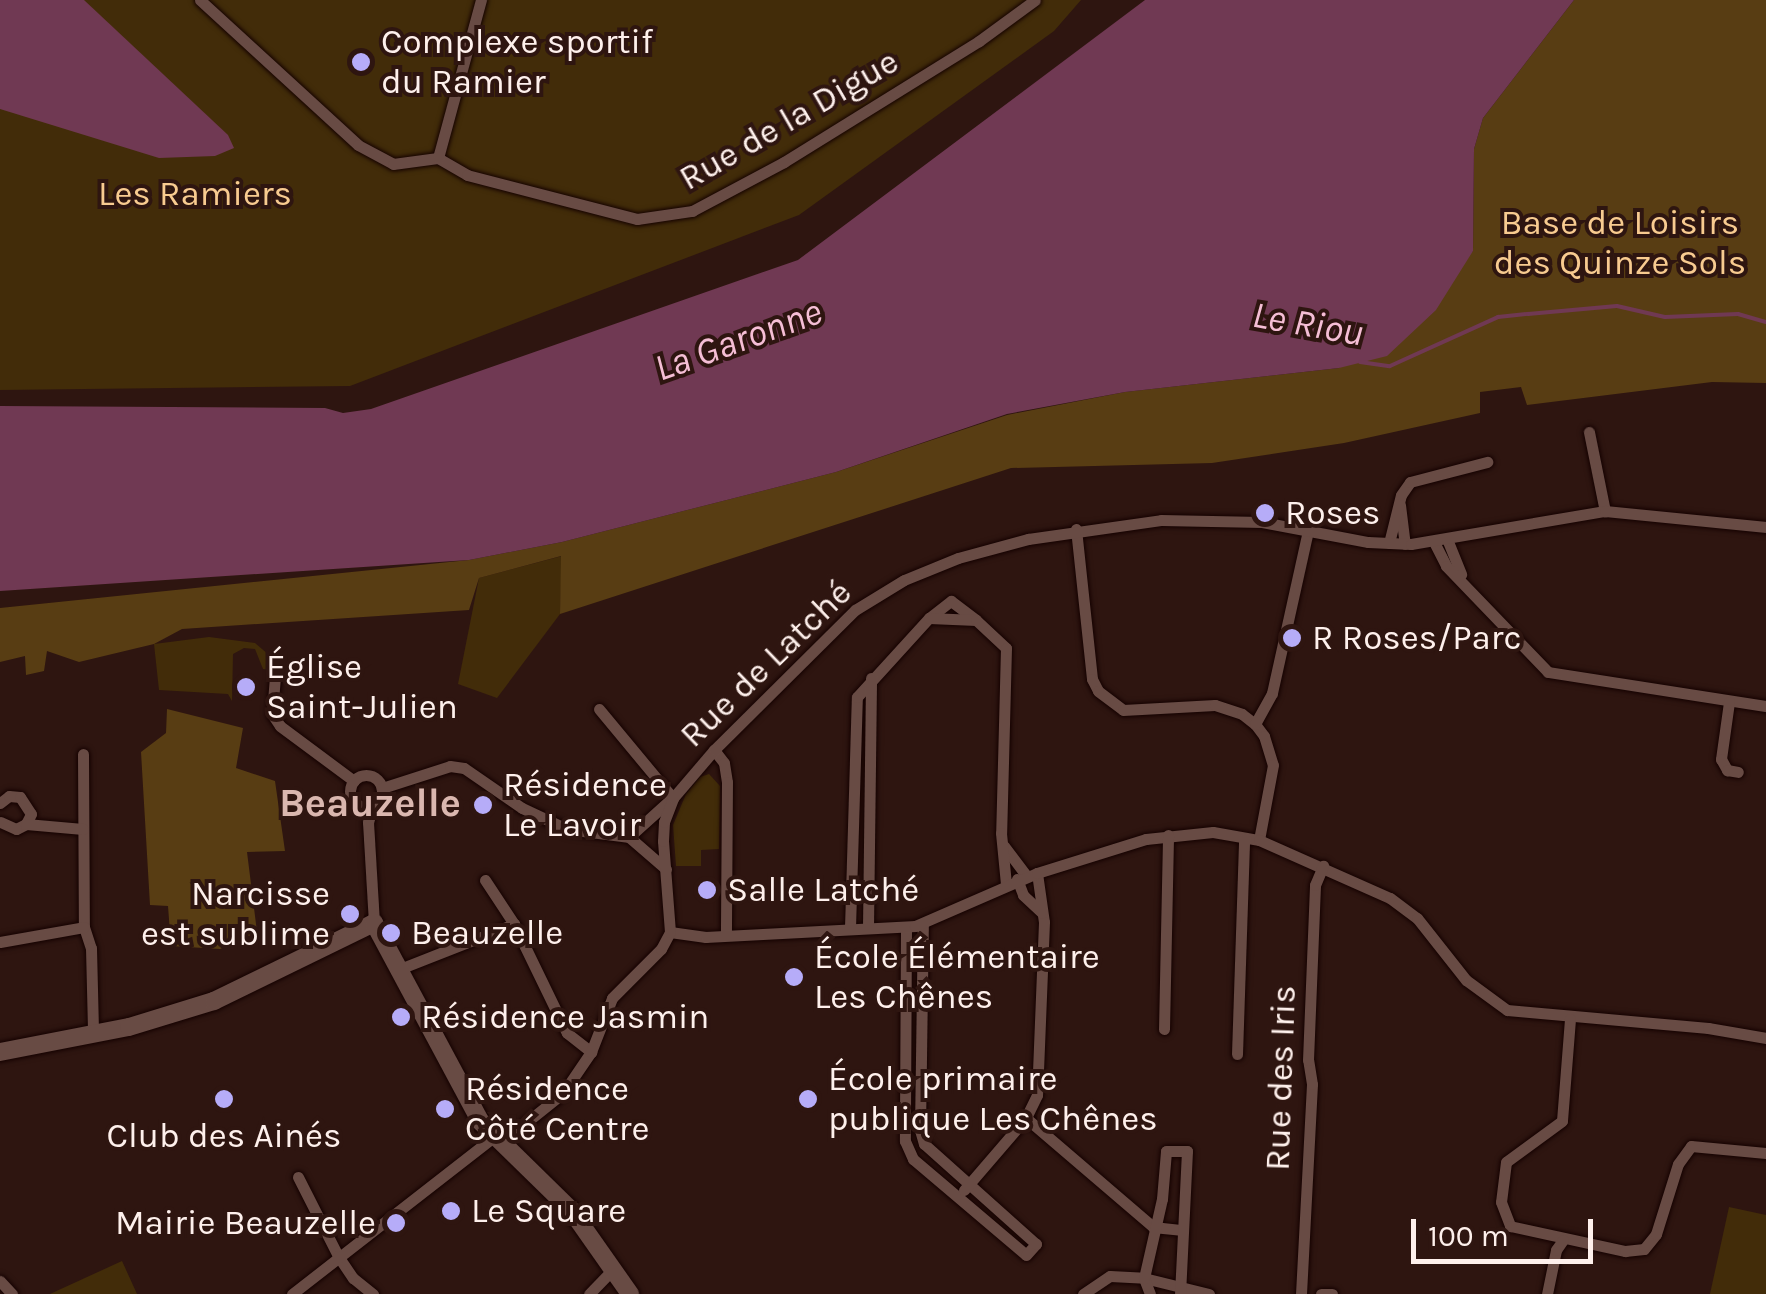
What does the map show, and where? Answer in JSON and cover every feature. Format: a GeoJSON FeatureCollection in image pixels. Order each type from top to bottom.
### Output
{"type":"FeatureCollection","features":[{"type":"Feature","properties":{"kind":"street"},"geometry":{"type":"LineString","coordinates":[[200,0],[358,145],[393,164],[438,158],[481,0]]}},
{"type":"Feature","properties":{"kind":"street","name":"Rue de la Digue"},"geometry":{"type":"LineString","coordinates":[[438,158],[467,176],[637,219],[692,212],[719,200],[866,112],[979,41],[1035,0]]}},
{"type":"Feature","properties":{"kind":"street"},"geometry":{"type":"LineString","coordinates":[[1589,432],[1604,511]]}},
{"type":"Feature","properties":{"kind":"street"},"geometry":{"type":"LineString","coordinates":[[1389,543],[1405,488],[1416,479],[1487,462]]}},
{"type":"Feature","properties":{"kind":"street"},"geometry":{"type":"LineString","coordinates":[[1400,505],[1405,544]]}},
{"type":"Feature","properties":{"kind":"street","name":"Rue de Latché"},"geometry":{"type":"LineString","coordinates":[[670,932],[664,822],[672,798],[714,750],[854,610],[878,594],[958,558],[1076,529],[1161,520],[1262,522],[1405,544],[1604,511],[1766,528]]}},
{"type":"Feature","properties":{"kind":"street"},"geometry":{"type":"LineString","coordinates":[[1076,529],[1092,679],[1098,691],[1123,710],[1215,705],[1242,714],[1255,724],[1264,736],[1273,765],[1259,840]]}},
{"type":"Feature","properties":{"kind":"street"},"geometry":{"type":"LineString","coordinates":[[1255,724],[1272,693],[1308,532]]}},
{"type":"Feature","properties":{"kind":"street"},"geometry":{"type":"LineString","coordinates":[[1441,541],[1439,557],[1538,663],[1556,676],[1766,706]]}},
{"type":"Feature","properties":{"kind":"street"},"geometry":{"type":"LineString","coordinates":[[850,928],[857,696],[928,618],[951,602],[1006,648],[1004,846],[1042,912],[1037,1095],[1026,1118],[958,1197]]}},
{"type":"Feature","properties":{"kind":"street"},"geometry":{"type":"LineString","coordinates":[[928,618],[976,620]]}},
{"type":"Feature","properties":{"kind":"street"},"geometry":{"type":"LineString","coordinates":[[276,664],[272,714],[280,726],[354,781]]}},
{"type":"Feature","properties":{"kind":"street"},"geometry":{"type":"LineString","coordinates":[[868,928],[871,678]]}},
{"type":"Feature","properties":{"kind":"street"},"geometry":{"type":"LineString","coordinates":[[1729,702],[1721,759],[1728,770],[1738,772]]}},
{"type":"Feature","properties":{"kind":"street"},"geometry":{"type":"LineString","coordinates":[[600,708],[672,798],[629,837]]}},
{"type":"Feature","properties":{"kind":"street"},"geometry":{"type":"LineString","coordinates":[[714,750],[724,762],[727,782],[726,934]]}},
{"type":"Feature","properties":{"kind":"street"},"geometry":{"type":"LineString","coordinates":[[82,754],[84,927],[91,948],[94,1032]]}},
{"type":"Feature","properties":{"kind":"street"},"geometry":{"type":"LineString","coordinates":[[630,1294],[572,1210],[498,1138],[466,1098],[374,923],[368,822],[382,788],[450,766],[464,768],[522,808],[567,829],[629,837],[666,869]]}},
{"type":"Feature","properties":{"kind":"street"},"geometry":{"type":"LineString","coordinates":[[354,781],[370,776],[382,788]]}},
{"type":"Feature","properties":{"kind":"street"},"geometry":{"type":"LineString","coordinates":[[354,781],[350,791],[354,800],[362,806],[373,805]]}},
{"type":"Feature","properties":{"kind":"street"},"geometry":{"type":"LineString","coordinates":[[0,803],[9,796],[25,800],[30,809],[26,824]]}},
{"type":"Feature","properties":{"kind":"street"},"geometry":{"type":"LineString","coordinates":[[0,822],[11,829],[26,824],[83,829]]}},
{"type":"Feature","properties":{"kind":"street"},"geometry":{"type":"LineString","coordinates":[[292,1294],[563,1092],[592,1052],[612,998],[661,949],[670,932],[706,937],[906,928],[923,924],[1022,878],[1168,835],[1213,832],[1259,840],[1366,884],[1417,918],[1453,965],[1490,1002],[1507,1010],[1570,1019],[1708,1028],[1766,1038]]}},
{"type":"Feature","properties":{"kind":"street"},"geometry":{"type":"LineString","coordinates":[[1164,1028],[1168,835]]}},
{"type":"Feature","properties":{"kind":"street"},"geometry":{"type":"LineString","coordinates":[[1237,1054],[1244,838]]}},
{"type":"Feature","properties":{"kind":"street"},"geometry":{"type":"LineString","coordinates":[[1004,846],[1022,878],[1022,895],[1042,912]]}},
{"type":"Feature","properties":{"kind":"street","name":"Rue des Iris"},"geometry":{"type":"LineString","coordinates":[[1301,1294],[1312,1084],[1308,1060],[1315,885],[1323,866]]}},
{"type":"Feature","properties":{"kind":"street"},"geometry":{"type":"LineString","coordinates":[[486,880],[514,924],[567,1034],[592,1052]]}},
{"type":"Feature","properties":{"kind":"street"},"geometry":{"type":"LineString","coordinates":[[0,1052],[157,1020],[245,989],[374,923]]}},
{"type":"Feature","properties":{"kind":"street"},"geometry":{"type":"LineString","coordinates":[[397,970],[514,924]]}},
{"type":"Feature","properties":{"kind":"street"},"geometry":{"type":"LineString","coordinates":[[906,928],[905,1141],[914,1159],[1017,1252],[1026,1255],[1036,1244],[924,1144],[920,1130],[923,924]]}},
{"type":"Feature","properties":{"kind":"street"},"geometry":{"type":"LineString","coordinates":[[0,942],[84,927]]}},
{"type":"Feature","properties":{"kind":"street"},"geometry":{"type":"LineString","coordinates":[[1570,1019],[1562,1120],[1513,1152],[1506,1162],[1500,1190],[1510,1226],[1562,1240],[1625,1250],[1644,1248],[1656,1234],[1678,1164],[1691,1146],[1766,1153]]}},
{"type":"Feature","properties":{"kind":"street"},"geometry":{"type":"LineString","coordinates":[[906,1040],[922,1040]]}},
{"type":"Feature","properties":{"kind":"street"},"geometry":{"type":"LineString","coordinates":[[1026,1118],[1154,1228],[1183,1230]]}},
{"type":"Feature","properties":{"kind":"street"},"geometry":{"type":"LineString","coordinates":[[1150,1294],[1144,1278],[1162,1199],[1166,1151],[1187,1151],[1182,1291]]}},
{"type":"Feature","properties":{"kind":"street"},"geometry":{"type":"LineString","coordinates":[[298,1177],[352,1278],[374,1294]]}},
{"type":"Feature","properties":{"kind":"street"},"geometry":{"type":"LineString","coordinates":[[1547,1294],[1556,1250],[1562,1240]]}},
{"type":"Feature","properties":{"kind":"street"},"geometry":{"type":"LineString","coordinates":[[589,1294],[612,1270]]}},
{"type":"Feature","properties":{"kind":"street"},"geometry":{"type":"LineString","coordinates":[[1083,1294],[1110,1276],[1144,1278],[1182,1291],[1209,1294]]}},
{"type":"Feature","properties":{"kind":"street"},"geometry":{"type":"LineString","coordinates":[[0,1281],[12,1294]]}},
{"type":"Feature","properties":{"kind":"street"},"geometry":{"type":"LineString","coordinates":[[1321,1294],[1332,1294]]}},
{"type":"Feature","properties":{"kind":"green space","name":"Les Ramiers"},"geometry":{"type":"Polygon","coordinates":[[[0,0],[1081,0],[1054,31],[799,215],[350,386],[0,390],[0,0]]]}},
{"type":"Feature","properties":{"kind":"green space","name":"Base de Loisirs des Quinze Sols"},"geometry":{"type":"Polygon","coordinates":[[[1574,0],[1766,0],[1766,383],[1712,382],[1527,405],[1521,387],[1480,392],[1480,413],[1344,443],[1212,463],[1011,468],[560,614],[561,556],[479,578],[469,610],[182,629],[154,644],[79,662],[47,651],[44,671],[26,675],[25,656],[0,662],[0,608],[469,560],[562,542],[836,472],[1007,415],[1125,392],[1339,368],[1473,251],[1474,149],[1483,118],[1574,0]]]}},
{"type":"Feature","properties":{"kind":"green space"},"geometry":{"type":"Polygon","coordinates":[[[562,556],[560,614],[497,698],[458,684],[479,578],[562,556]]]}},
{"type":"Feature","properties":{"kind":"green space"},"geometry":{"type":"Polygon","coordinates":[[[209,637],[255,643],[269,655],[271,670],[263,669],[255,649],[244,648],[233,654],[232,701],[228,694],[159,690],[154,644],[209,637]]]}},
{"type":"Feature","properties":{"kind":"green space"},"geometry":{"type":"Polygon","coordinates":[[[167,709],[243,728],[236,768],[275,781],[285,851],[247,852],[257,932],[220,949],[171,946],[168,906],[150,905],[141,752],[166,733],[167,709]]]}},
{"type":"Feature","properties":{"kind":"green space"},"geometry":{"type":"Polygon","coordinates":[[[709,774],[720,786],[719,849],[701,850],[701,866],[676,866],[673,825],[686,794],[700,777],[709,774]]]}},
{"type":"Feature","properties":{"kind":"green space"},"geometry":{"type":"Polygon","coordinates":[[[1729,1207],[1766,1215],[1766,1294],[1710,1294],[1729,1207]]]}},
{"type":"Feature","properties":{"kind":"green space"},"geometry":{"type":"Polygon","coordinates":[[[122,1261],[137,1294],[50,1294],[122,1261]]]}},
{"type":"Feature","properties":{"kind":"water"},"geometry":{"type":"Polygon","coordinates":[[[0,0],[84,0],[228,135],[234,148],[215,156],[159,158],[0,109],[0,0]]]}},
{"type":"Feature","properties":{"kind":"water","name":"La Garonne"},"geometry":{"type":"Polygon","coordinates":[[[1145,0],[1574,0],[1483,118],[1474,149],[1473,251],[1436,310],[1387,356],[1339,368],[1125,392],[1007,414],[836,472],[562,542],[469,560],[0,591],[0,406],[325,408],[343,413],[371,409],[798,260],[1145,0]]]}},
{"type":"Feature","properties":{"kind":"waterway","name":"Le Riou"},"geometry":{"type":"LineString","coordinates":[[1360,362],[1390,366],[1498,317],[1528,314],[1617,306],[1665,317],[1738,314],[1766,322]]}},
{"type":"Feature","properties":{"kind":"place","name":"Complexe sportif du Ramier"},"geometry":{"type":"Point","coordinates":[361,62]}},
{"type":"Feature","properties":{"kind":"place","name":"Roses"},"geometry":{"type":"Point","coordinates":[1265,513]}},
{"type":"Feature","properties":{"kind":"place","name":"R Roses/Parc"},"geometry":{"type":"Point","coordinates":[1292,638]}},
{"type":"Feature","properties":{"kind":"place","name":"Église Saint-Julien"},"geometry":{"type":"Point","coordinates":[246,687]}},
{"type":"Feature","properties":{"kind":"place","name":"Résidence Le Lavoir"},"geometry":{"type":"Point","coordinates":[483,805]}},
{"type":"Feature","properties":{"kind":"place","name":"Salle Latché"},"geometry":{"type":"Point","coordinates":[707,890]}},
{"type":"Feature","properties":{"kind":"place","name":"Narcisse est sublime"},"geometry":{"type":"Point","coordinates":[350,914]}},
{"type":"Feature","properties":{"kind":"place","name":"Beauzelle"},"geometry":{"type":"Point","coordinates":[391,933]}},
{"type":"Feature","properties":{"kind":"place","name":"École Élémentaire Les Chênes"},"geometry":{"type":"Point","coordinates":[794,977]}},
{"type":"Feature","properties":{"kind":"place","name":"Résidence Jasmin"},"geometry":{"type":"Point","coordinates":[401,1017]}},
{"type":"Feature","properties":{"kind":"place","name":"Club des Ainés"},"geometry":{"type":"Point","coordinates":[224,1099]}},
{"type":"Feature","properties":{"kind":"place","name":"École primaire publique Les Chênes"},"geometry":{"type":"Point","coordinates":[808,1099]}},
{"type":"Feature","properties":{"kind":"place","name":"Résidence Côté Centre"},"geometry":{"type":"Point","coordinates":[445,1109]}},
{"type":"Feature","properties":{"kind":"place","name":"Le Square"},"geometry":{"type":"Point","coordinates":[451,1211]}},
{"type":"Feature","properties":{"kind":"place","name":"Mairie Beauzelle"},"geometry":{"type":"Point","coordinates":[396,1223]}},
{"type":"Feature","properties":{"kind":"district","name":"Beauzelle"},"geometry":{"type":"Point","coordinates":[370,803]}}]}
